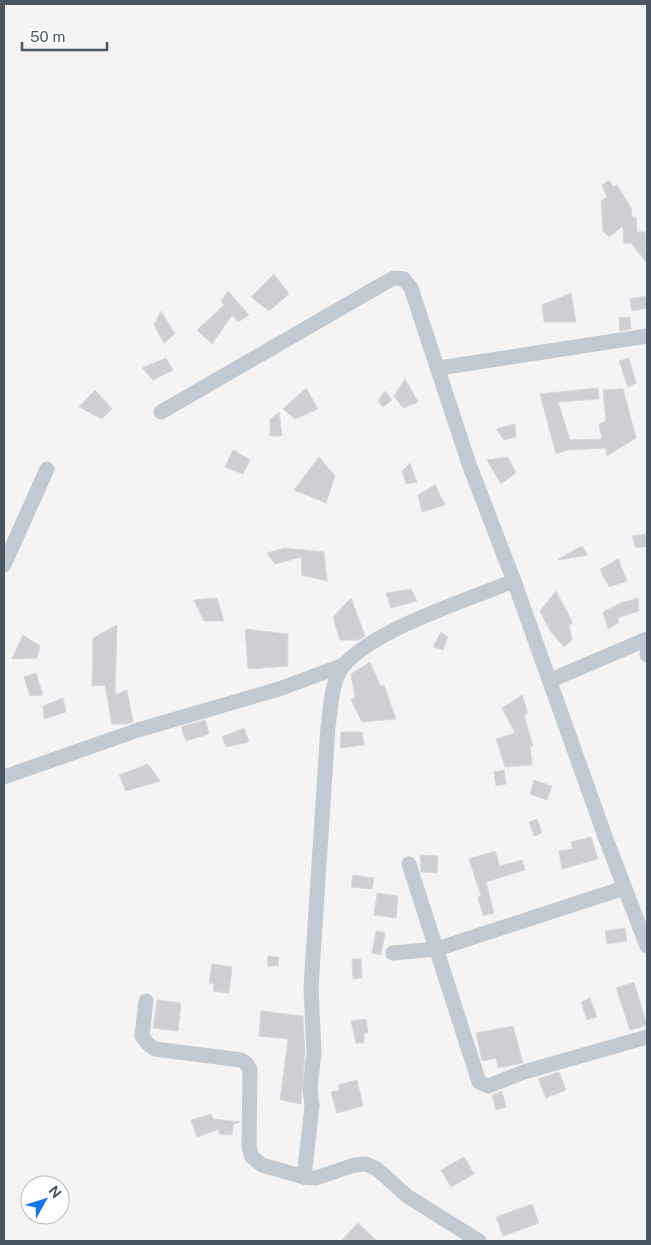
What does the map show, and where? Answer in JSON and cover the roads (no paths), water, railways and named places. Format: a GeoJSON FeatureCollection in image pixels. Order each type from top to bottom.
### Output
{"type":"FeatureCollection","features":[{"type":"Feature","properties":{"kind":"street"},"geometry":{"type":"LineString","coordinates":[[161,412],[394,278],[404,280],[412,288],[469,464],[551,680],[624,888],[647,946]]}},
{"type":"Feature","properties":{"kind":"street"},"geometry":{"type":"LineString","coordinates":[[438,368],[647,336]]}},
{"type":"Feature","properties":{"kind":"street"},"geometry":{"type":"LineString","coordinates":[[4,565],[47,469]]}},
{"type":"Feature","properties":{"kind":"street"},"geometry":{"type":"LineString","coordinates":[[4,777],[138,730],[279,689],[344,665],[369,645],[400,628],[514,581]]}},
{"type":"Feature","properties":{"kind":"street"},"geometry":{"type":"LineString","coordinates":[[551,680],[647,639]]}},
{"type":"Feature","properties":{"kind":"street"},"geometry":{"type":"LineString","coordinates":[[304,1177],[312,1106],[310,1088],[314,1053],[311,987],[328,726],[334,685],[344,665]]}},
{"type":"Feature","properties":{"kind":"street"},"geometry":{"type":"LineString","coordinates":[[409,864],[479,1082],[483,1085],[488,1086],[524,1072],[647,1038]]}},
{"type":"Feature","properties":{"kind":"street"},"geometry":{"type":"LineString","coordinates":[[393,953],[437,949],[624,888]]}},
{"type":"Feature","properties":{"kind":"street"},"geometry":{"type":"LineString","coordinates":[[146,1001],[142,1036],[148,1044],[155,1048],[241,1060],[247,1064],[250,1070],[249,1147],[252,1157],[262,1164],[304,1177],[316,1178],[354,1165],[366,1164],[377,1169],[408,1196],[479,1241]]}}]}
